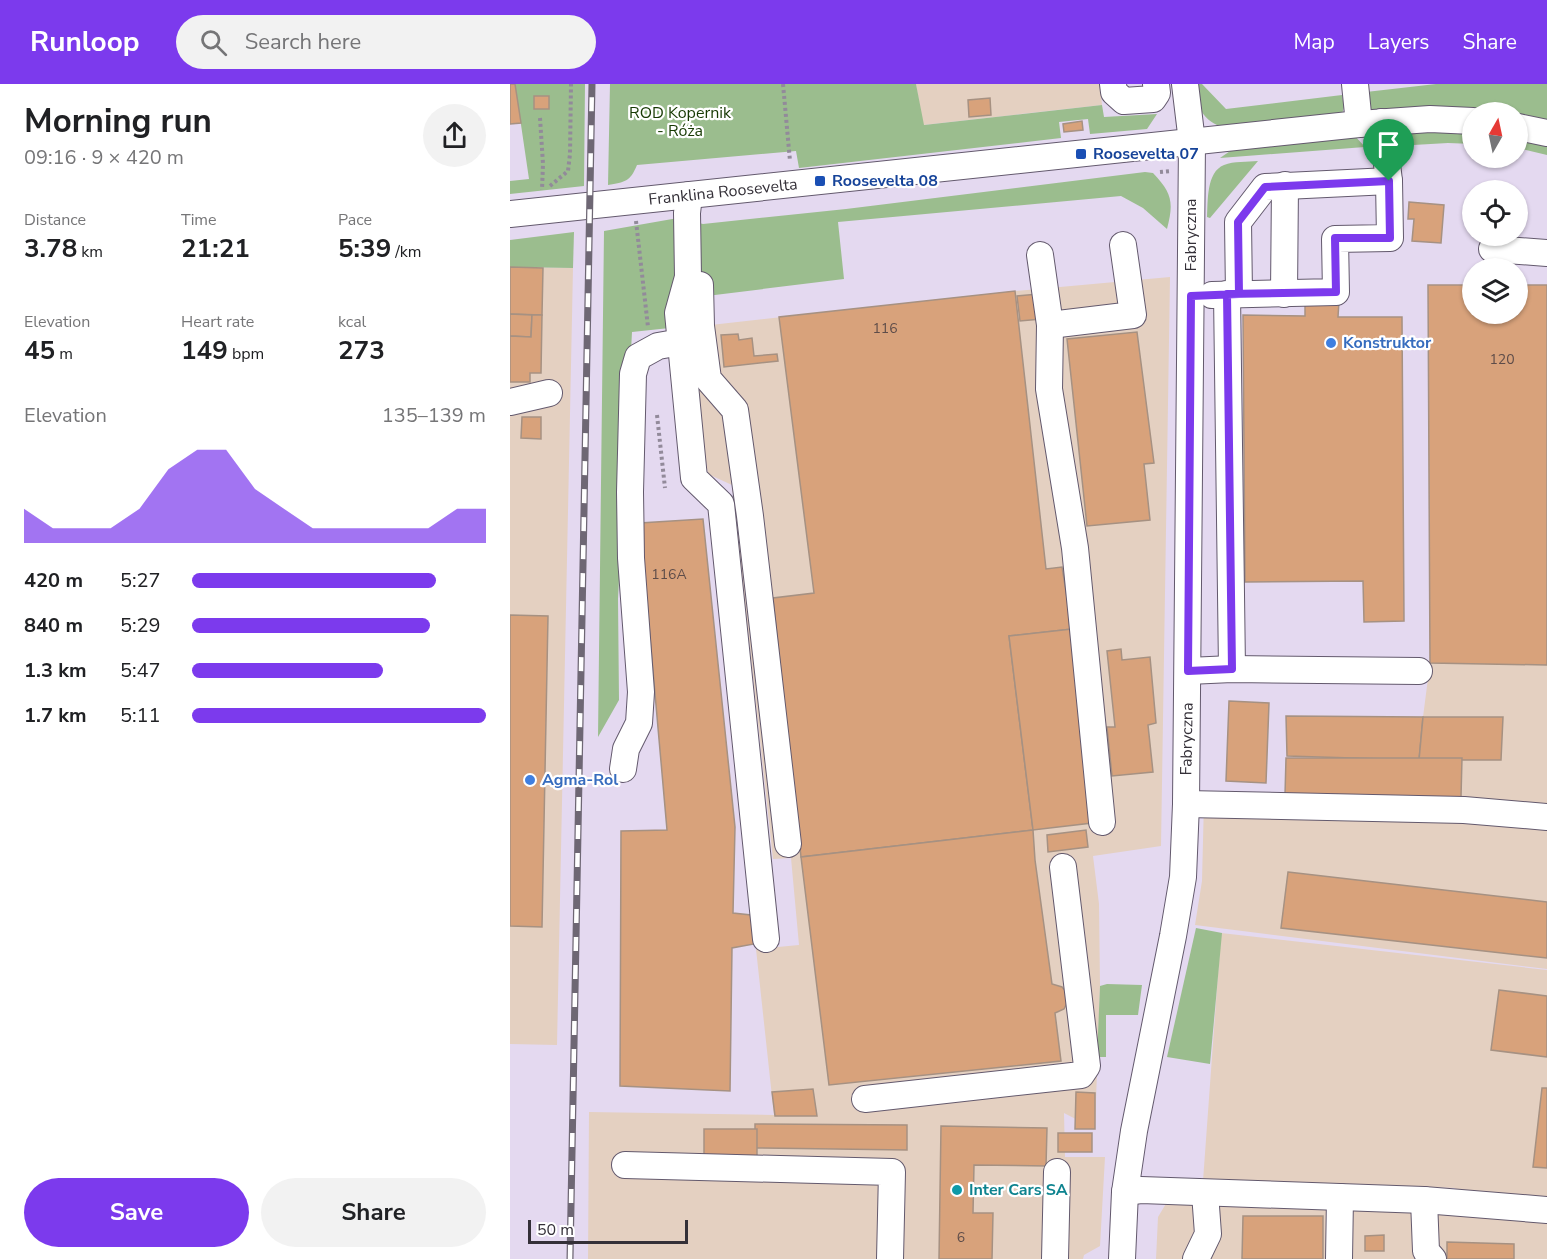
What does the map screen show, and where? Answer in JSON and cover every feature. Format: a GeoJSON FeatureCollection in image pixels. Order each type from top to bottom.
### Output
{"type":"FeatureCollection","features":[{"type":"Feature","properties":{"kind":"street"},"geometry":{"type":"LineString","coordinates":[[1113,84],[1114,92],[1124,101],[1153,99],[1157,93],[1156,84]]}},
{"type":"Feature","properties":{"kind":"street","name":"Fabryczna"},"geometry":{"type":"LineString","coordinates":[[1122,1259],[1125,1192],[1134,1131],[1183,878],[1188,671],[1192,142],[1185,84]]}},
{"type":"Feature","properties":{"kind":"street"},"geometry":{"type":"LineString","coordinates":[[1191,296],[1336,292],[1335,238],[1390,238],[1389,181],[1371,123],[1355,84]]}},
{"type":"Feature","properties":{"kind":"street","name":"Franklina Roosevelta"},"geometry":{"type":"LineString","coordinates":[[510,214],[1371,123],[1430,119],[1462,120]]}},
{"type":"Feature","properties":{"kind":"street"},"geometry":{"type":"LineString","coordinates":[[1528,128],[1547,133]]}},
{"type":"Feature","properties":{"kind":"street"},"geometry":{"type":"LineString","coordinates":[[1232,669],[1233,294],[1238,222],[1265,187],[1389,181]]}},
{"type":"Feature","properties":{"kind":"street"},"geometry":{"type":"LineString","coordinates":[[1284,294],[1285,185]]}},
{"type":"Feature","properties":{"kind":"street"},"geometry":{"type":"LineString","coordinates":[[689,195],[688,277],[678,313],[694,478],[721,504],[766,939]]}},
{"type":"Feature","properties":{"kind":"street"},"geometry":{"type":"LineString","coordinates":[[1050,325],[1133,315],[1123,245]]}},
{"type":"Feature","properties":{"kind":"street"},"geometry":{"type":"LineString","coordinates":[[1492,249],[1547,253]]}},
{"type":"Feature","properties":{"kind":"street"},"geometry":{"type":"LineString","coordinates":[[1040,255],[1050,325],[1049,389],[1075,548],[1102,822]]}},
{"type":"Feature","properties":{"kind":"street"},"geometry":{"type":"LineString","coordinates":[[700,285],[701,326],[708,379],[735,410],[750,516],[788,844]]}},
{"type":"Feature","properties":{"kind":"street"},"geometry":{"type":"LineString","coordinates":[[623,769],[626,749],[639,723],[641,692],[631,547],[633,374],[638,357],[658,346],[681,342]]}},
{"type":"Feature","properties":{"kind":"street"},"geometry":{"type":"LineString","coordinates":[[510,402],[549,393]]}},
{"type":"Feature","properties":{"kind":"street"},"geometry":{"type":"LineString","coordinates":[[1188,671],[1232,669],[1419,671]]}},
{"type":"Feature","properties":{"kind":"street"},"geometry":{"type":"LineString","coordinates":[[1186,804],[1464,810],[1547,817]]}},
{"type":"Feature","properties":{"kind":"street"},"geometry":{"type":"LineString","coordinates":[[865,1099],[1081,1075],[1087,1066],[1063,867]]}},
{"type":"Feature","properties":{"kind":"street"},"geometry":{"type":"LineString","coordinates":[[625,1165],[892,1172],[890,1259]]}},
{"type":"Feature","properties":{"kind":"street"},"geometry":{"type":"LineString","coordinates":[[1055,1259],[1057,1172]]}},
{"type":"Feature","properties":{"kind":"street"},"geometry":{"type":"LineString","coordinates":[[1125,1192],[1141,1190],[1424,1200],[1547,1210]]}},
{"type":"Feature","properties":{"kind":"street"},"geometry":{"type":"LineString","coordinates":[[1196,1259],[1208,1234],[1205,1193]]}},
{"type":"Feature","properties":{"kind":"street"},"geometry":{"type":"LineString","coordinates":[[1339,1259],[1340,1197]]}},
{"type":"Feature","properties":{"kind":"street"},"geometry":{"type":"LineString","coordinates":[[1424,1200],[1426,1251],[1433,1259]]}},
{"type":"Feature","properties":{"kind":"path"},"geometry":{"type":"LineString","coordinates":[[540,118],[542,193],[568,171],[571,84]]}},
{"type":"Feature","properties":{"kind":"path"},"geometry":{"type":"LineString","coordinates":[[783,84],[792,184]]}},
{"type":"Feature","properties":{"kind":"shaded area"},"geometry":{"type":"Polygon","coordinates":[[[916,84],[1100,84],[1102,105],[923,125],[916,84]]]}},
{"type":"Feature","properties":{"kind":"shaded area"},"geometry":{"type":"Polygon","coordinates":[[[510,267],[573,268],[557,1045],[510,1044],[510,267]]]}},
{"type":"Feature","properties":{"kind":"shaded area"},"geometry":{"type":"Polygon","coordinates":[[[1170,277],[1161,846],[1093,856],[1099,904],[1100,986],[1095,1129],[1064,1113],[1065,1157],[1105,1157],[1100,1246],[1084,1255],[1083,1259],[588,1259],[589,1112],[774,1115],[756,949],[799,945],[791,858],[773,859],[732,485],[708,474],[684,328],[1015,291],[1170,277]]]}},
{"type":"Feature","properties":{"kind":"shaded area"},"geometry":{"type":"Polygon","coordinates":[[[1428,285],[1462,307],[1462,324],[1528,324],[1528,304],[1547,285],[1547,969],[1195,925],[1202,881],[1204,801],[1430,796],[1423,717],[1430,663],[1428,285]]]}},
{"type":"Feature","properties":{"kind":"shaded area"},"geometry":{"type":"Polygon","coordinates":[[[1221,933],[1547,970],[1547,1259],[1156,1259],[1158,1217],[1167,1202],[1446,1193],[1456,1188],[1203,1181],[1221,933]]]}},
{"type":"Feature","properties":{"kind":"green space"},"geometry":{"type":"Polygon","coordinates":[[[515,84],[585,84],[584,186],[510,194],[510,181],[529,179],[515,84]]]}},
{"type":"Feature","properties":{"kind":"green space","name":"ROD Kopernik - Róża"},"geometry":{"type":"Polygon","coordinates":[[[610,84],[916,84],[924,125],[1102,105],[1104,117],[1157,114],[1147,129],[1090,134],[1088,119],[1059,122],[1061,138],[799,168],[796,151],[637,165],[632,175],[626,180],[608,185],[610,84]]]}},
{"type":"Feature","properties":{"kind":"green space"},"geometry":{"type":"Polygon","coordinates":[[[1196,84],[1202,84],[1226,109],[1342,95],[1344,107],[1342,114],[1221,127],[1208,119],[1201,110],[1196,84]]]}},
{"type":"Feature","properties":{"kind":"green space"},"geometry":{"type":"Polygon","coordinates":[[[1436,84],[1547,84],[1547,120],[1528,115],[1528,102],[1462,102],[1462,108],[1371,111],[1367,103],[1366,92],[1436,84]]]}},
{"type":"Feature","properties":{"kind":"green space"},"geometry":{"type":"Polygon","coordinates":[[[1408,131],[1462,133],[1462,144],[1396,146],[1399,137],[1408,131]]]}},
{"type":"Feature","properties":{"kind":"green space"},"geometry":{"type":"Polygon","coordinates":[[[1355,136],[1365,147],[1220,158],[1233,149],[1355,136]]]}},
{"type":"Feature","properties":{"kind":"green space"},"geometry":{"type":"Polygon","coordinates":[[[1528,139],[1547,144],[1547,155],[1528,150],[1528,139]]]}},
{"type":"Feature","properties":{"kind":"green space"},"geometry":{"type":"Polygon","coordinates":[[[1258,161],[1210,218],[1207,217],[1209,188],[1218,169],[1232,163],[1258,161]]]}},
{"type":"Feature","properties":{"kind":"green space"},"geometry":{"type":"Polygon","coordinates":[[[1145,172],[1153,173],[1168,192],[1171,205],[1167,229],[1143,208],[1121,196],[838,222],[844,279],[682,299],[679,327],[632,332],[618,599],[619,700],[598,737],[604,231],[678,218],[703,224],[846,209],[1145,172]]]}},
{"type":"Feature","properties":{"kind":"green space"},"geometry":{"type":"Polygon","coordinates":[[[574,232],[573,268],[510,267],[510,240],[574,232]]]}},
{"type":"Feature","properties":{"kind":"green space"},"geometry":{"type":"Polygon","coordinates":[[[1196,928],[1222,933],[1210,1064],[1167,1057],[1196,928]]]}},
{"type":"Feature","properties":{"kind":"green space"},"geometry":{"type":"Polygon","coordinates":[[[1107,984],[1142,985],[1138,1015],[1106,1015],[1106,1057],[1097,1057],[1100,986],[1107,984]]]}},
{"type":"Feature","properties":{"kind":"building"},"geometry":{"type":"Polygon","coordinates":[[[510,84],[515,84],[521,123],[510,124],[510,84]]]}},
{"type":"Feature","properties":{"kind":"building"},"geometry":{"type":"Polygon","coordinates":[[[534,96],[549,96],[549,109],[534,109],[534,96]]]}},
{"type":"Feature","properties":{"kind":"building"},"geometry":{"type":"Polygon","coordinates":[[[990,98],[991,115],[969,117],[968,100],[990,98]]]}},
{"type":"Feature","properties":{"kind":"building"},"geometry":{"type":"Polygon","coordinates":[[[1082,121],[1083,130],[1064,132],[1063,124],[1082,121]]]}},
{"type":"Feature","properties":{"kind":"building"},"geometry":{"type":"Polygon","coordinates":[[[1409,202],[1444,205],[1441,243],[1412,241],[1414,219],[1408,219],[1409,202]]]}},
{"type":"Feature","properties":{"kind":"building"},"geometry":{"type":"Polygon","coordinates":[[[510,267],[543,268],[542,315],[510,314],[510,267]]]}},
{"type":"Feature","properties":{"kind":"building"},"geometry":{"type":"Polygon","coordinates":[[[1428,285],[1462,285],[1462,324],[1528,324],[1528,285],[1547,285],[1547,665],[1430,663],[1428,285]]]}},
{"type":"Feature","properties":{"kind":"building"},"geometry":{"type":"Polygon","coordinates":[[[1015,291],[1046,569],[1062,567],[1072,629],[1009,636],[1033,830],[801,857],[773,598],[814,593],[779,317],[1015,291]]]}},
{"type":"Feature","properties":{"kind":"building"},"geometry":{"type":"Polygon","coordinates":[[[1038,294],[1041,319],[1020,321],[1017,296],[1038,294]]]}},
{"type":"Feature","properties":{"kind":"building"},"geometry":{"type":"Polygon","coordinates":[[[1305,301],[1339,301],[1338,317],[1402,317],[1404,621],[1364,622],[1363,581],[1245,582],[1243,315],[1305,316],[1305,301]]]}},
{"type":"Feature","properties":{"kind":"building"},"geometry":{"type":"Polygon","coordinates":[[[510,314],[532,315],[531,337],[510,336],[510,314]]]}},
{"type":"Feature","properties":{"kind":"building"},"geometry":{"type":"Polygon","coordinates":[[[532,315],[542,315],[541,373],[530,373],[530,382],[510,382],[510,336],[531,337],[532,315]]]}},
{"type":"Feature","properties":{"kind":"building"},"geometry":{"type":"Polygon","coordinates":[[[1137,332],[1154,463],[1144,464],[1150,520],[1087,526],[1067,339],[1137,332]]]}},
{"type":"Feature","properties":{"kind":"building"},"geometry":{"type":"Polygon","coordinates":[[[738,334],[739,340],[752,338],[754,356],[777,354],[778,361],[724,367],[721,335],[738,334]]]}},
{"type":"Feature","properties":{"kind":"building"},"geometry":{"type":"Polygon","coordinates":[[[522,417],[541,417],[541,439],[521,438],[522,417]]]}},
{"type":"Feature","properties":{"kind":"building"},"geometry":{"type":"Polygon","coordinates":[[[703,519],[735,827],[733,913],[751,915],[754,944],[732,948],[730,1091],[620,1086],[621,831],[667,830],[640,523],[703,519]]]}},
{"type":"Feature","properties":{"kind":"building"},"geometry":{"type":"Polygon","coordinates":[[[510,615],[548,616],[542,927],[510,926],[510,615]]]}},
{"type":"Feature","properties":{"kind":"building"},"geometry":{"type":"Polygon","coordinates":[[[1072,629],[1092,823],[1033,830],[1009,636],[1072,629]]]}},
{"type":"Feature","properties":{"kind":"building"},"geometry":{"type":"Polygon","coordinates":[[[1121,649],[1122,660],[1150,657],[1156,723],[1148,725],[1153,772],[1112,776],[1107,727],[1115,727],[1107,651],[1121,649]]]}},
{"type":"Feature","properties":{"kind":"building"},"geometry":{"type":"Polygon","coordinates":[[[1229,701],[1269,703],[1266,783],[1226,781],[1229,701]]]}},
{"type":"Feature","properties":{"kind":"building"},"geometry":{"type":"Polygon","coordinates":[[[1286,716],[1423,717],[1419,760],[1287,756],[1286,716]]]}},
{"type":"Feature","properties":{"kind":"building"},"geometry":{"type":"Polygon","coordinates":[[[1423,717],[1503,717],[1501,760],[1419,760],[1423,717]]]}},
{"type":"Feature","properties":{"kind":"building"},"geometry":{"type":"Polygon","coordinates":[[[1286,758],[1462,758],[1461,797],[1285,795],[1286,758]]]}},
{"type":"Feature","properties":{"kind":"building"},"geometry":{"type":"Polygon","coordinates":[[[1033,830],[1052,984],[1062,987],[1067,993],[1068,1001],[1064,1009],[1055,1013],[1061,1061],[829,1085],[801,857],[1033,830]]]}},
{"type":"Feature","properties":{"kind":"building"},"geometry":{"type":"Polygon","coordinates":[[[1086,830],[1088,847],[1048,852],[1047,835],[1086,830]]]}},
{"type":"Feature","properties":{"kind":"building"},"geometry":{"type":"Polygon","coordinates":[[[1288,872],[1547,902],[1547,958],[1281,928],[1288,872]]]}},
{"type":"Feature","properties":{"kind":"building"},"geometry":{"type":"Polygon","coordinates":[[[1499,990],[1547,996],[1547,1057],[1491,1050],[1499,990]]]}},
{"type":"Feature","properties":{"kind":"building"},"geometry":{"type":"Polygon","coordinates":[[[1542,1088],[1547,1088],[1547,1168],[1533,1167],[1542,1088]]]}},
{"type":"Feature","properties":{"kind":"building"},"geometry":{"type":"Polygon","coordinates":[[[813,1089],[817,1116],[775,1116],[772,1092],[813,1089]]]}},
{"type":"Feature","properties":{"kind":"building"},"geometry":{"type":"Polygon","coordinates":[[[1076,1092],[1095,1093],[1095,1129],[1075,1129],[1076,1092]]]}},
{"type":"Feature","properties":{"kind":"building"},"geometry":{"type":"Polygon","coordinates":[[[755,1124],[907,1125],[907,1150],[755,1148],[755,1124]]]}},
{"type":"Feature","properties":{"kind":"building","name":"Inter Cars SA"},"geometry":{"type":"Polygon","coordinates":[[[941,1126],[1047,1128],[1046,1166],[974,1165],[973,1213],[993,1213],[992,1259],[939,1259],[941,1126]]]}},
{"type":"Feature","properties":{"kind":"building"},"geometry":{"type":"Polygon","coordinates":[[[704,1129],[757,1129],[757,1162],[704,1162],[704,1129]]]}},
{"type":"Feature","properties":{"kind":"building"},"geometry":{"type":"Polygon","coordinates":[[[1058,1133],[1092,1133],[1092,1152],[1058,1152],[1058,1133]]]}},
{"type":"Feature","properties":{"kind":"building"},"geometry":{"type":"Polygon","coordinates":[[[1243,1216],[1323,1216],[1323,1259],[1242,1259],[1243,1216]]]}},
{"type":"Feature","properties":{"kind":"building"},"geometry":{"type":"Polygon","coordinates":[[[1384,1235],[1384,1251],[1365,1251],[1365,1236],[1384,1235]]]}},
{"type":"Feature","properties":{"kind":"building"},"geometry":{"type":"Polygon","coordinates":[[[1447,1242],[1514,1244],[1514,1259],[1447,1259],[1447,1242]]]}},
{"type":"Feature","properties":{"kind":"railway"},"geometry":{"type":"LineString","coordinates":[[570,1259],[592,84]]}},
{"type":"Feature","properties":{"kind":"place","name":"Roosevelta 07"},"geometry":{"type":"Point","coordinates":[1081,154]}},
{"type":"Feature","properties":{"kind":"place","name":"Roosevelta 08"},"geometry":{"type":"Point","coordinates":[820,181]}},
{"type":"Feature","properties":{"kind":"place","name":"Konstruktor"},"geometry":{"type":"Point","coordinates":[1331,343]}},
{"type":"Feature","properties":{"kind":"place","name":"Agma-Rol"},"geometry":{"type":"Point","coordinates":[530,780]}},
{"type":"Feature","properties":{"kind":"place","name":"Inter Cars SA"},"geometry":{"type":"Point","coordinates":[957,1190]}},
{"type":"Feature","properties":{"kind":"route"},"geometry":{"type":"LineString","coordinates":[[1389,181],[1265,187],[1238,222],[1239,294],[1227,294],[1191,296],[1188,671],[1232,669],[1227,294],[1284,294],[1336,292],[1335,238],[1390,238],[1389,181]]}}]}
